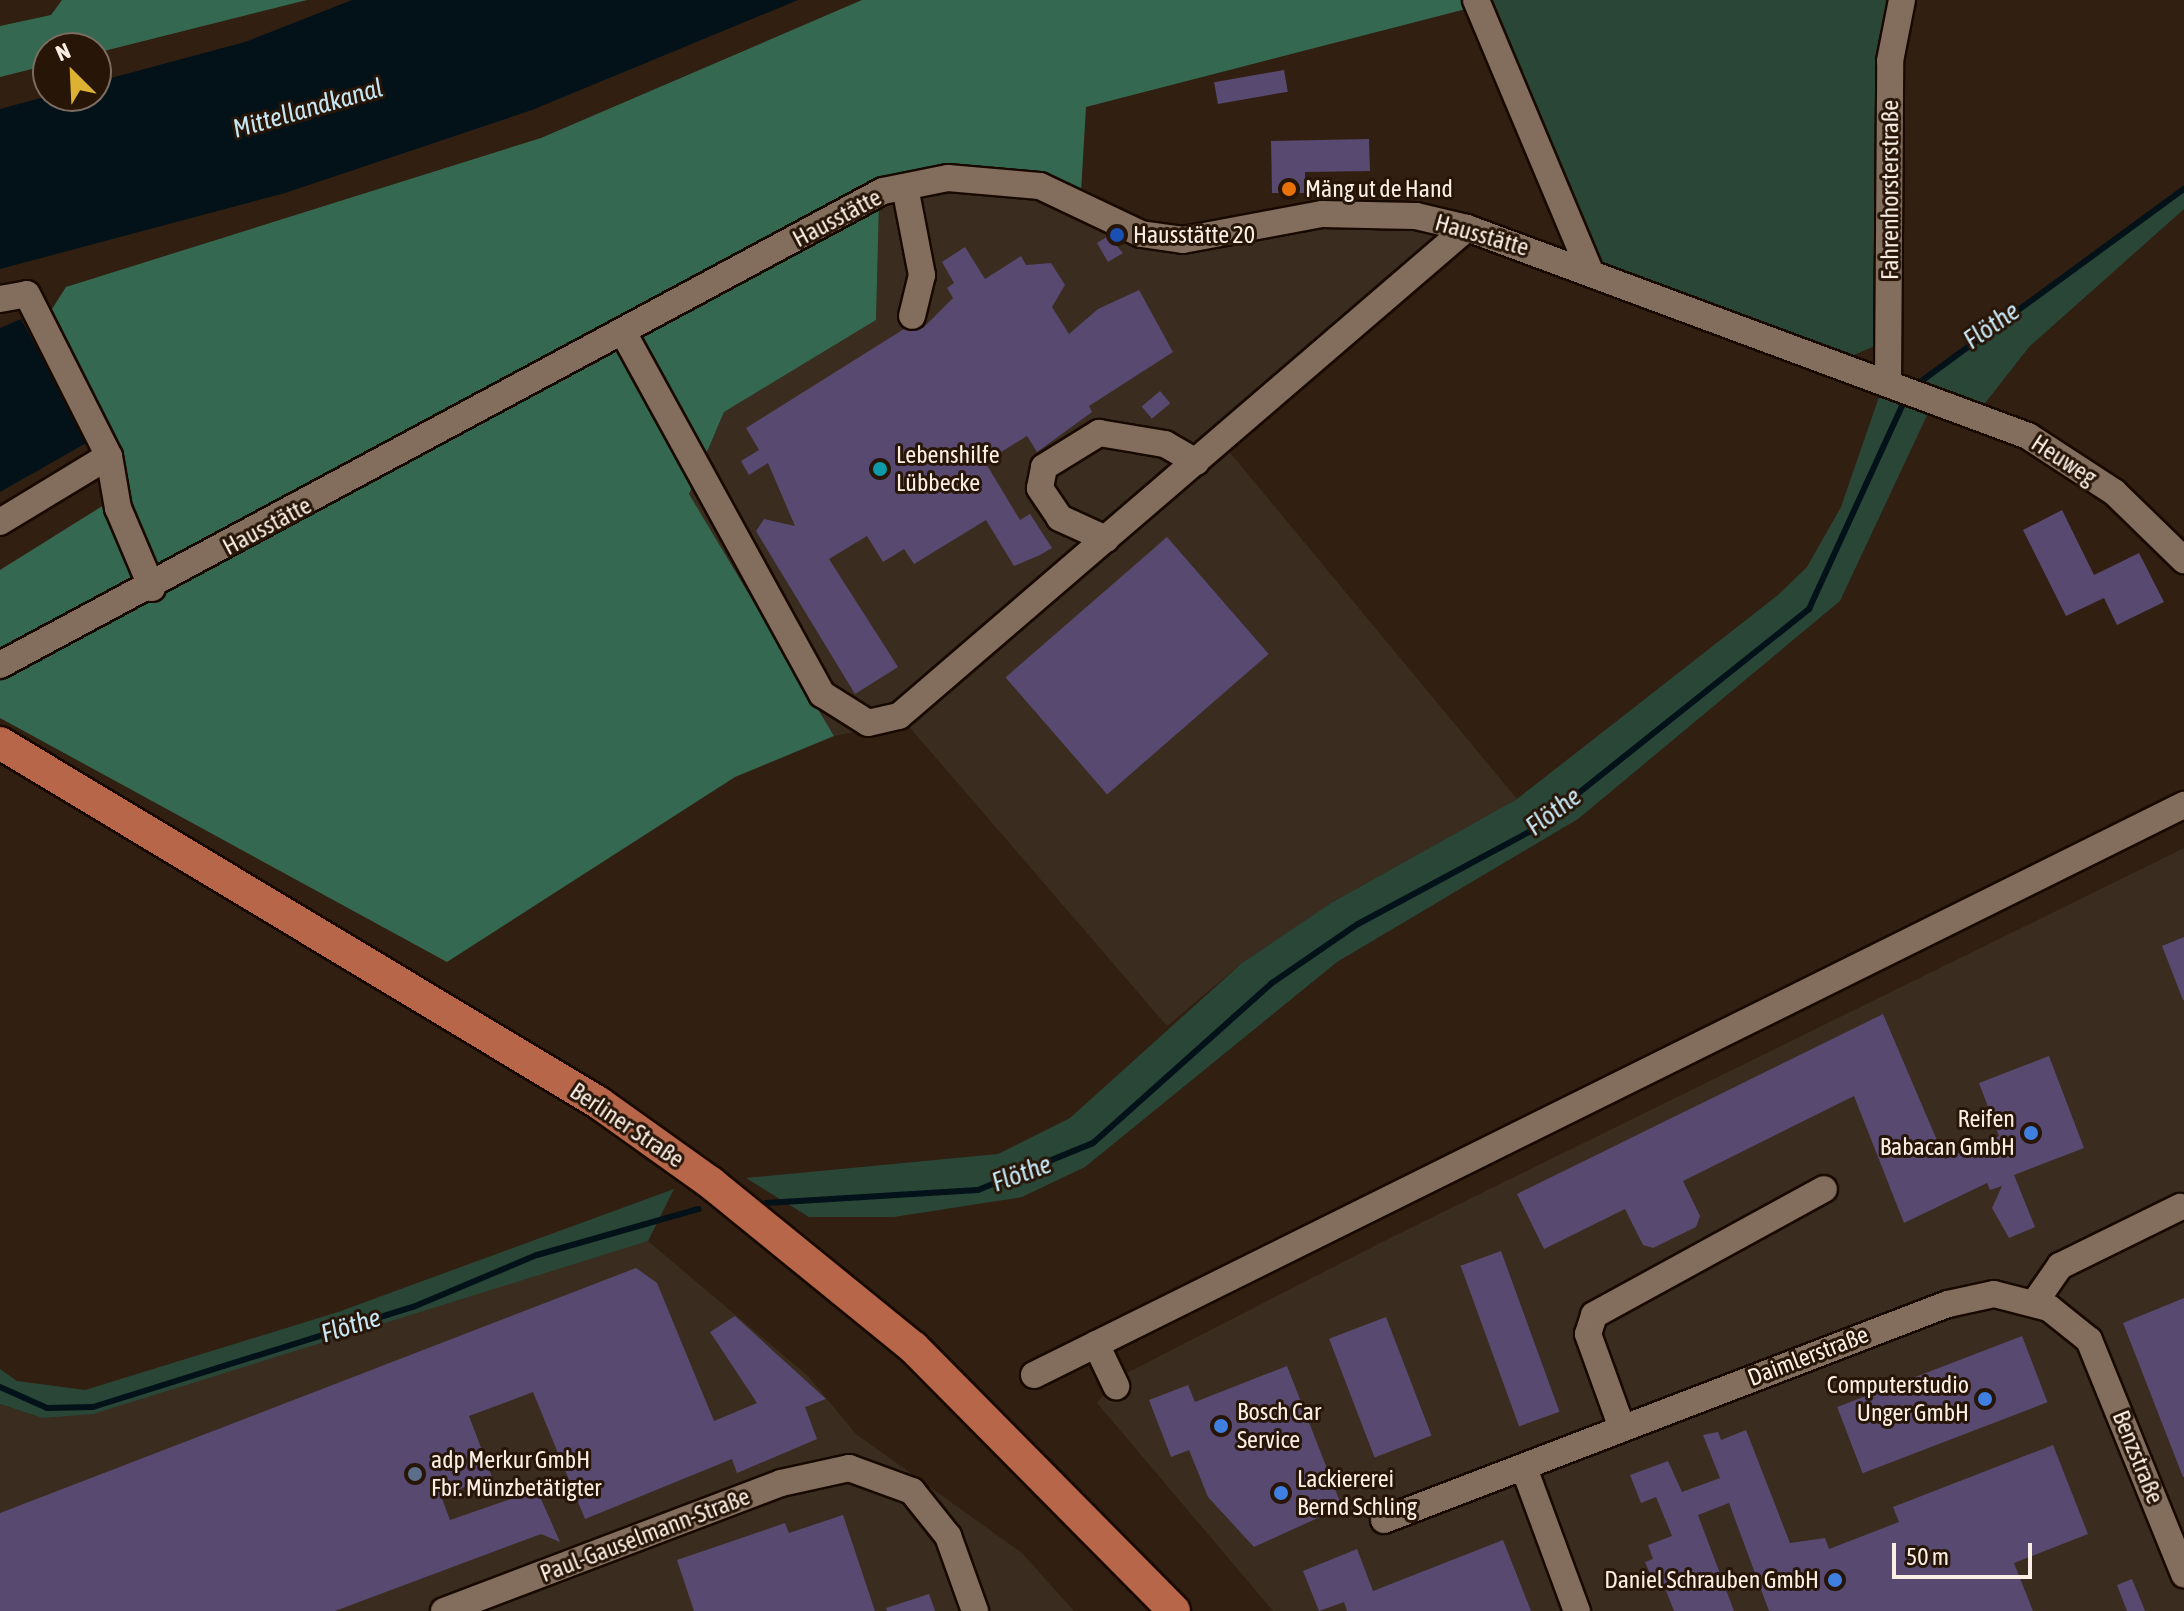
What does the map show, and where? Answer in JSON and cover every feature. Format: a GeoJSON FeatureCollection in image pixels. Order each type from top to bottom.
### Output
{"type":"FeatureCollection","features":[{"type":"Feature","properties":{"kind":"main road","name":"Berliner Straße"},"geometry":{"type":"LineString","coordinates":[[0,743],[599,1103],[711,1183],[913,1347],[1174,1611]]}},
{"type":"Feature","properties":{"kind":"street"},"geometry":{"type":"LineString","coordinates":[[1476,0],[1589,269]]}},
{"type":"Feature","properties":{"kind":"street","name":"Fahrenhorsterstraße"},"geometry":{"type":"LineString","coordinates":[[1888,381],[1890,61],[1902,0]]}},
{"type":"Feature","properties":{"kind":"street","name":"Hausstätte"},"geometry":{"type":"LineString","coordinates":[[0,665],[152,588],[883,191],[905,187],[976,177],[1040,186],[1141,234],[1183,240],[1322,214],[1416,216],[1467,228],[1589,269],[1923,394]]}},
{"type":"Feature","properties":{"kind":"street"},"geometry":{"type":"LineString","coordinates":[[905,187],[922,275],[912,316]]}},
{"type":"Feature","properties":{"kind":"street"},"geometry":{"type":"LineString","coordinates":[[624,334],[822,694],[849,716],[868,723],[899,716],[1467,228]]}},
{"type":"Feature","properties":{"kind":"street"},"geometry":{"type":"LineString","coordinates":[[0,299],[27,294],[109,456],[118,508],[152,588]]}},
{"type":"Feature","properties":{"kind":"street","name":"Heuweg"},"geometry":{"type":"LineString","coordinates":[[1923,394],[2028,436],[2114,492],[2184,560]]}},
{"type":"Feature","properties":{"kind":"street"},"geometry":{"type":"LineString","coordinates":[[1106,539],[1060,518],[1040,488],[1044,467],[1099,433],[1165,444],[1196,462]]}},
{"type":"Feature","properties":{"kind":"street"},"geometry":{"type":"LineString","coordinates":[[0,522],[109,456]]}},
{"type":"Feature","properties":{"kind":"street"},"geometry":{"type":"LineString","coordinates":[[1034,1375],[2184,805]]}},
{"type":"Feature","properties":{"kind":"street"},"geometry":{"type":"LineString","coordinates":[[1622,1428],[1588,1334],[1594,1315],[1824,1189]]}},
{"type":"Feature","properties":{"kind":"street"},"geometry":{"type":"LineString","coordinates":[[2035,1302],[2060,1266],[2180,1207]]}},
{"type":"Feature","properties":{"kind":"street","name":"Daimlerstraße"},"geometry":{"type":"LineString","coordinates":[[1384,1520],[1948,1304],[1994,1294],[2035,1302],[2089,1340]]}},
{"type":"Feature","properties":{"kind":"street","name":"Benzstraße"},"geometry":{"type":"LineString","coordinates":[[2089,1340],[2184,1574]]}},
{"type":"Feature","properties":{"kind":"street"},"geometry":{"type":"LineString","coordinates":[[1096,1344],[1116,1386]]}},
{"type":"Feature","properties":{"kind":"street","name":"Paul-Gauselmann-Straße"},"geometry":{"type":"LineString","coordinates":[[444,1611],[781,1483],[849,1468],[912,1491],[948,1536],[975,1611]]}},
{"type":"Feature","properties":{"kind":"street"},"geometry":{"type":"LineString","coordinates":[[1524,1468],[1577,1611]]}},
{"type":"Feature","properties":{"kind":"shaded area"},"geometry":{"type":"Polygon","coordinates":[[[984,189],[1033,194],[1177,250],[1231,247],[1285,225],[1416,222],[1460,254],[1227,449],[1517,799],[1331,903],[1242,963],[1167,1026],[905,722],[834,736],[689,494],[724,412],[876,320],[879,204],[984,189]]]}},
{"type":"Feature","properties":{"kind":"shaded area"},"geometry":{"type":"Polygon","coordinates":[[[2184,848],[2184,1611],[1273,1611],[1097,1403],[1119,1377],[1386,1240],[2184,848]]]}},
{"type":"Feature","properties":{"kind":"shaded area"},"geometry":{"type":"Polygon","coordinates":[[[648,1241],[808,1376],[856,1434],[1022,1553],[1074,1611],[0,1611],[0,1404],[42,1418],[648,1241]]]}},
{"type":"Feature","properties":{"kind":"green space"},"geometry":{"type":"Polygon","coordinates":[[[62,0],[307,0],[112,49],[112,32],[32,32],[32,69],[0,77],[0,26],[51,15],[62,0]]]}},
{"type":"Feature","properties":{"kind":"green space"},"geometry":{"type":"Polygon","coordinates":[[[862,0],[1463,0],[1466,9],[1086,107],[1081,192],[968,170],[879,204],[876,320],[724,412],[689,494],[834,736],[735,777],[447,962],[0,718],[0,570],[128,490],[53,323],[52,309],[66,287],[541,138],[862,0]]]}},
{"type":"Feature","properties":{"kind":"green space"},"geometry":{"type":"Polygon","coordinates":[[[1482,0],[1895,0],[1877,345],[1854,355],[1602,263],[1584,243],[1482,0]]]}},
{"type":"Feature","properties":{"kind":"green space"},"geometry":{"type":"Polygon","coordinates":[[[2184,192],[2184,209],[2029,347],[1982,407],[1920,384],[2184,192]]]}},
{"type":"Feature","properties":{"kind":"green space"},"geometry":{"type":"Polygon","coordinates":[[[1881,391],[1930,409],[1840,601],[1578,819],[1337,962],[1085,1167],[1022,1197],[894,1217],[809,1217],[746,1178],[998,1154],[1070,1118],[1242,963],[1331,903],[1517,799],[1778,595],[1807,567],[1841,507],[1881,391]]]}},
{"type":"Feature","properties":{"kind":"green space"},"geometry":{"type":"Polygon","coordinates":[[[674,1189],[648,1241],[93,1414],[42,1418],[0,1404],[0,1369],[17,1381],[85,1390],[338,1312],[674,1189]]]}},
{"type":"Feature","properties":{"kind":"water","name":"Mittellandkanal"},"geometry":{"type":"Polygon","coordinates":[[[352,0],[798,0],[532,110],[285,193],[0,269],[0,109],[32,100],[32,112],[112,112],[112,78],[245,42],[352,0]]]}},
{"type":"Feature","properties":{"kind":"water"},"geometry":{"type":"Polygon","coordinates":[[[21,319],[88,442],[0,492],[0,328],[21,319]]]}},
{"type":"Feature","properties":{"kind":"building"},"geometry":{"type":"Polygon","coordinates":[[[1284,70],[1288,92],[1218,104],[1214,82],[1284,70]]]}},
{"type":"Feature","properties":{"kind":"building"},"geometry":{"type":"Polygon","coordinates":[[[1369,139],[1370,171],[1305,172],[1305,193],[1272,193],[1271,141],[1369,139]]]}},
{"type":"Feature","properties":{"kind":"building"},"geometry":{"type":"Polygon","coordinates":[[[1108,236],[1123,253],[1108,262],[1097,243],[1108,236]]]}},
{"type":"Feature","properties":{"kind":"building","name":"Lebenshilfe Lübbecke"},"geometry":{"type":"Polygon","coordinates":[[[965,247],[985,279],[1021,256],[1026,265],[1051,263],[1065,285],[1052,307],[1069,334],[1098,309],[1139,290],[1173,352],[1089,406],[1092,412],[1037,452],[1027,436],[985,462],[1020,520],[1030,514],[1052,548],[1014,566],[986,520],[914,564],[904,549],[883,562],[867,536],[829,559],[898,667],[855,694],[756,531],[764,519],[795,526],[768,463],[749,475],[741,461],[759,450],[746,428],[904,329],[923,328],[953,298],[947,288],[954,283],[942,262],[965,247]]]}},
{"type":"Feature","properties":{"kind":"building"},"geometry":{"type":"Polygon","coordinates":[[[1160,391],[1170,403],[1152,419],[1142,406],[1160,391]]]}},
{"type":"Feature","properties":{"kind":"building"},"geometry":{"type":"Polygon","coordinates":[[[2062,510],[2094,575],[2139,553],[2164,602],[2117,625],[2104,598],[2066,616],[2023,530],[2062,510]]]}},
{"type":"Feature","properties":{"kind":"building"},"geometry":{"type":"Polygon","coordinates":[[[1167,537],[1269,654],[1107,794],[1005,677],[1167,537]]]}},
{"type":"Feature","properties":{"kind":"building"},"geometry":{"type":"Polygon","coordinates":[[[2184,937],[2184,1000],[2183,1000],[2162,946],[2184,937]]]}},
{"type":"Feature","properties":{"kind":"building"},"geometry":{"type":"Polygon","coordinates":[[[1883,1014],[1945,1159],[1999,1136],[1979,1083],[2049,1056],[2084,1148],[2014,1175],[2035,1227],[2009,1238],[1992,1208],[2002,1186],[1990,1190],[1987,1183],[1904,1223],[1854,1096],[1683,1181],[1700,1216],[1696,1227],[1653,1248],[1643,1245],[1625,1209],[1544,1249],[1517,1194],[1883,1014]]]}},
{"type":"Feature","properties":{"kind":"building"},"geometry":{"type":"Polygon","coordinates":[[[1501,1251],[1559,1412],[1519,1426],[1461,1266],[1501,1251]]]}},
{"type":"Feature","properties":{"kind":"building"},"geometry":{"type":"Polygon","coordinates":[[[636,1268],[657,1283],[714,1421],[757,1403],[710,1332],[735,1316],[826,1399],[805,1407],[817,1439],[737,1473],[732,1459],[585,1519],[533,1392],[469,1416],[492,1477],[441,1496],[450,1520],[537,1490],[560,1542],[541,1534],[335,1611],[0,1611],[0,1513],[636,1268]]]}},
{"type":"Feature","properties":{"kind":"building"},"geometry":{"type":"Polygon","coordinates":[[[2184,1298],[2184,1477],[2183,1477],[2123,1323],[2184,1298]]]}},
{"type":"Feature","properties":{"kind":"building"},"geometry":{"type":"Polygon","coordinates":[[[1386,1317],[1432,1436],[1375,1457],[1329,1339],[1386,1317]]]}},
{"type":"Feature","properties":{"kind":"building"},"geometry":{"type":"Polygon","coordinates":[[[2022,1336],[2047,1402],[1863,1473],[1837,1407],[2022,1336]]]}},
{"type":"Feature","properties":{"kind":"building"},"geometry":{"type":"Polygon","coordinates":[[[1287,1366],[1342,1507],[1254,1547],[1208,1497],[1189,1450],[1171,1457],[1149,1400],[1188,1385],[1195,1402],[1287,1366]]]}},
{"type":"Feature","properties":{"kind":"building"},"geometry":{"type":"Polygon","coordinates":[[[1746,1430],[1790,1543],[1825,1538],[1829,1549],[1899,1522],[1893,1507],[2053,1445],[2088,1534],[2014,1563],[2033,1611],[1769,1611],[1729,1503],[1698,1515],[1734,1611],[1674,1611],[1659,1573],[1651,1576],[1645,1562],[1653,1559],[1648,1545],[1672,1536],[1656,1497],[1641,1503],[1630,1475],[1668,1461],[1682,1492],[1720,1478],[1703,1435],[1718,1432],[1721,1440],[1746,1430]]]}},
{"type":"Feature","properties":{"kind":"building"},"geometry":{"type":"Polygon","coordinates":[[[843,1515],[875,1611],[694,1611],[677,1560],[785,1523],[789,1533],[843,1515]]]}},
{"type":"Feature","properties":{"kind":"building"},"geometry":{"type":"Polygon","coordinates":[[[1503,1540],[1531,1611],[1347,1611],[1344,1602],[1319,1611],[1303,1571],[1357,1549],[1373,1591],[1503,1540]]]}},
{"type":"Feature","properties":{"kind":"building"},"geometry":{"type":"Polygon","coordinates":[[[2132,1579],[2145,1611],[2127,1611],[2117,1585],[2132,1579]]]}},
{"type":"Feature","properties":{"kind":"building"},"geometry":{"type":"Polygon","coordinates":[[[929,1594],[935,1611],[887,1611],[886,1608],[929,1594]]]}},
{"type":"Feature","properties":{"kind":"waterway","name":"Flöthe"},"geometry":{"type":"LineString","coordinates":[[1916,385],[2184,189]]}},
{"type":"Feature","properties":{"kind":"waterway","name":"Flöthe"},"geometry":{"type":"LineString","coordinates":[[766,1203],[978,1190],[1093,1143],[1272,983],[1358,924],[1531,831],[1809,609],[1906,397]]}},
{"type":"Feature","properties":{"kind":"waterway","name":"Flöthe"},"geometry":{"type":"LineString","coordinates":[[0,1387],[47,1408],[93,1407],[413,1307],[537,1255],[699,1209]]}},
{"type":"Feature","properties":{"kind":"place","name":"Mäng ut de Hand"},"geometry":{"type":"Point","coordinates":[1289,189]}},
{"type":"Feature","properties":{"kind":"place","name":"Hausstätte 20"},"geometry":{"type":"Point","coordinates":[1117,235]}},
{"type":"Feature","properties":{"kind":"place","name":"Lebenshilfe Lübbecke"},"geometry":{"type":"Point","coordinates":[880,469]}},
{"type":"Feature","properties":{"kind":"place","name":"Reifen Babacan GmbH"},"geometry":{"type":"Point","coordinates":[2031,1133]}},
{"type":"Feature","properties":{"kind":"place","name":"Computerstudio Unger GmbH"},"geometry":{"type":"Point","coordinates":[1985,1399]}},
{"type":"Feature","properties":{"kind":"place","name":"Bosch Car Service"},"geometry":{"type":"Point","coordinates":[1221,1426]}},
{"type":"Feature","properties":{"kind":"place","name":"adp Merkur GmbH Fbr. Münzbetätigter"},"geometry":{"type":"Point","coordinates":[415,1474]}},
{"type":"Feature","properties":{"kind":"place","name":"Lackiererei Bernd Schling"},"geometry":{"type":"Point","coordinates":[1281,1493]}},
{"type":"Feature","properties":{"kind":"place","name":"Daniel Schrauben GmbH"},"geometry":{"type":"Point","coordinates":[1835,1580]}}]}
